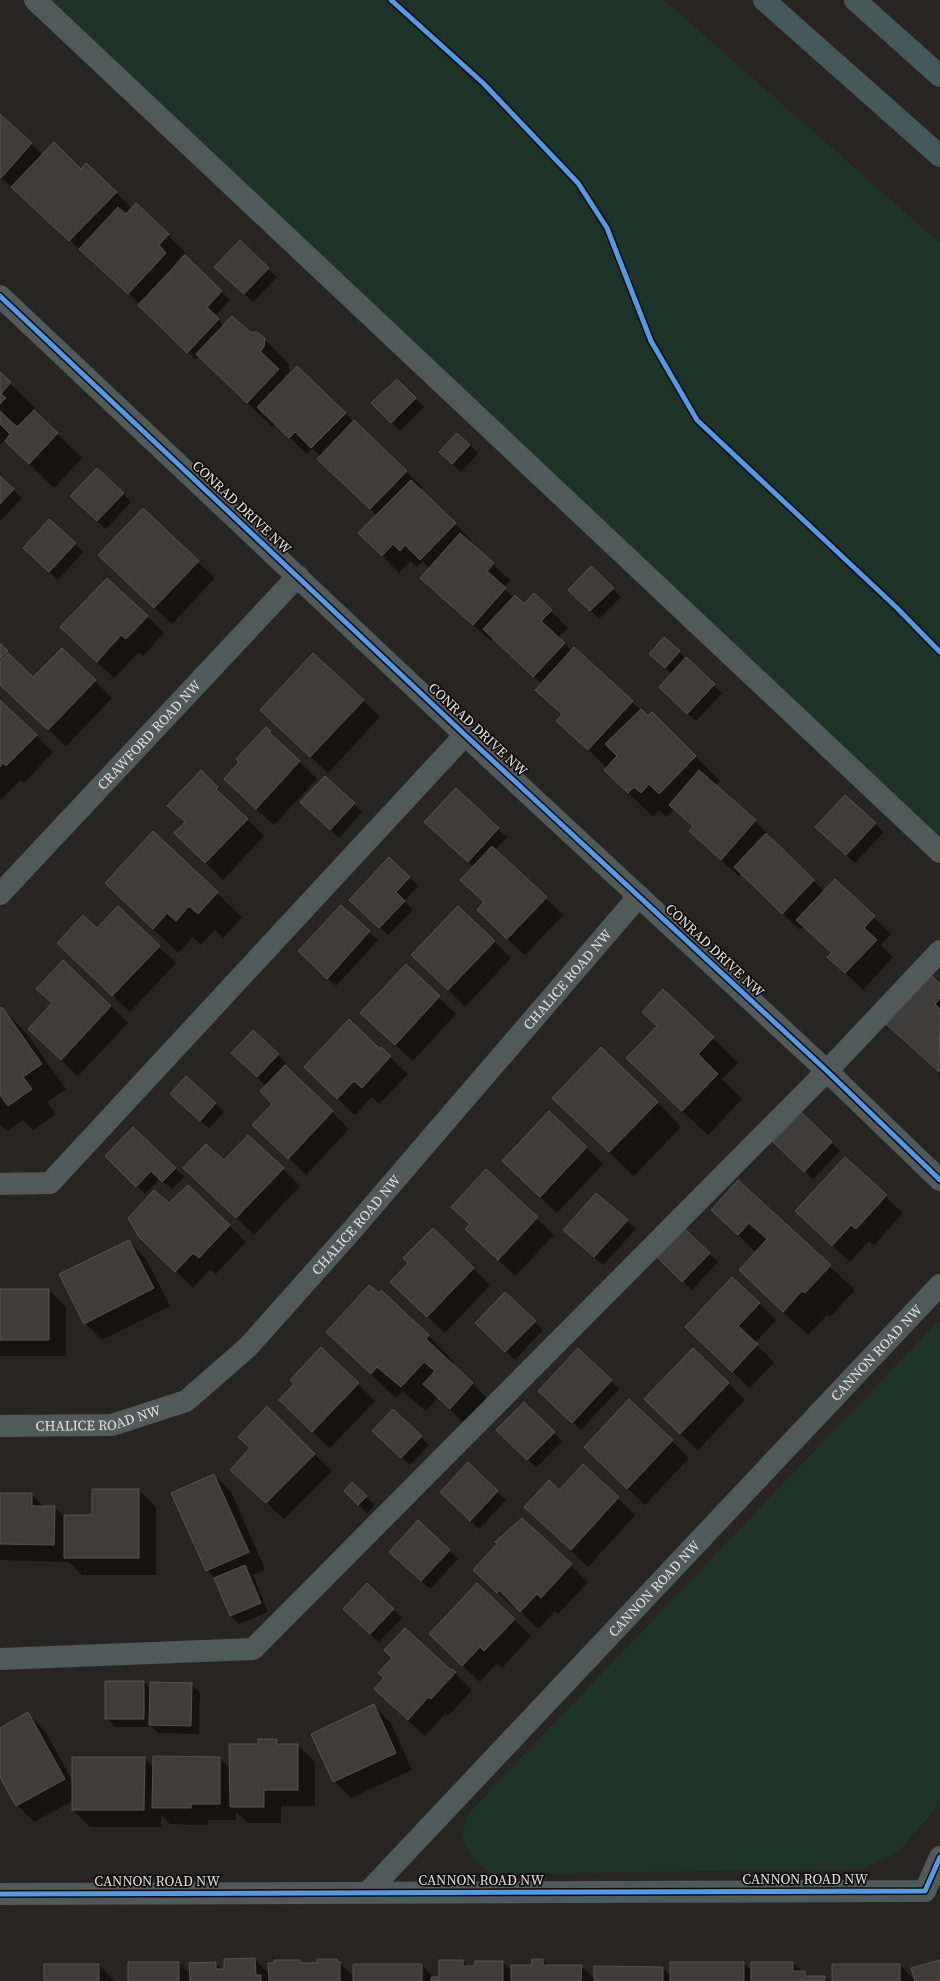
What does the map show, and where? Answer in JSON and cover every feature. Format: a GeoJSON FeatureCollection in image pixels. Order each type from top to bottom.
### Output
{"type":"FeatureCollection","features":[{"type":"Feature","properties":{"kind":"main road"},"geometry":{"type":"LineString","coordinates":[[764,0],[940,156]]}},
{"type":"Feature","properties":{"kind":"main road"},"geometry":{"type":"LineString","coordinates":[[855,0],[940,76]]}},
{"type":"Feature","properties":{"kind":"street"},"geometry":{"type":"LineString","coordinates":[[35,0],[940,852]]}},
{"type":"Feature","properties":{"kind":"street","name":"CONRAD DRIVE NW"},"geometry":{"type":"LineString","coordinates":[[0,296],[465,735],[827,1071],[940,1180]]}},
{"type":"Feature","properties":{"kind":"street","name":"CRAWFORD ROAD NW"},"geometry":{"type":"LineString","coordinates":[[0,894],[298,576]]}},
{"type":"Feature","properties":{"kind":"street"},"geometry":{"type":"LineString","coordinates":[[0,1184],[50,1184],[465,735]]}},
{"type":"Feature","properties":{"kind":"street","name":"CHALICE ROAD NW"},"geometry":{"type":"LineString","coordinates":[[0,1426],[112,1425],[186,1401],[248,1347],[353,1229],[639,896]]}},
{"type":"Feature","properties":{"kind":"street"},"geometry":{"type":"LineString","coordinates":[[0,1659],[253,1649],[827,1071],[940,951]]}},
{"type":"Feature","properties":{"kind":"street","name":"CANNON ROAD NW"},"geometry":{"type":"LineString","coordinates":[[368,1892],[940,1285]]}},
{"type":"Feature","properties":{"kind":"street","name":"CANNON ROAD NW"},"geometry":{"type":"LineString","coordinates":[[0,1894],[925,1891],[940,1857]]}},
{"type":"Feature","properties":{"kind":"green space"},"geometry":{"type":"Polygon","coordinates":[[[48,0],[664,0],[940,243],[940,838],[48,0]]]}},
{"type":"Feature","properties":{"kind":"green space"},"geometry":{"type":"Polygon","coordinates":[[[940,1319],[940,1803],[899,1851],[862,1869],[491,1874],[474,1860],[461,1838],[468,1814],[940,1319]]]}},
{"type":"Feature","properties":{"kind":"building"},"geometry":{"type":"Polygon","coordinates":[[[0,114],[32,143],[1,178],[0,177],[0,114]]]}},
{"type":"Feature","properties":{"kind":"building"},"geometry":{"type":"Polygon","coordinates":[[[54,142],[81,169],[86,163],[117,192],[69,241],[11,187],[54,142]]]}},
{"type":"Feature","properties":{"kind":"building"},"geometry":{"type":"Polygon","coordinates":[[[136,203],[169,234],[159,245],[166,253],[128,294],[79,249],[118,207],[126,214],[136,203]]]}},
{"type":"Feature","properties":{"kind":"building"},"geometry":{"type":"Polygon","coordinates":[[[240,240],[269,268],[244,294],[214,267],[240,240]]]}},
{"type":"Feature","properties":{"kind":"building"},"geometry":{"type":"Polygon","coordinates":[[[185,255],[222,291],[207,307],[219,319],[187,353],[138,305],[185,255]]]}},
{"type":"Feature","properties":{"kind":"building"},"geometry":{"type":"Polygon","coordinates":[[[232,316],[250,332],[257,332],[265,338],[264,347],[260,351],[279,369],[247,403],[196,354],[232,316]]]}},
{"type":"Feature","properties":{"kind":"building"},"geometry":{"type":"Polygon","coordinates":[[[297,366],[346,413],[311,448],[295,432],[289,438],[257,407],[297,366]]]}},
{"type":"Feature","properties":{"kind":"building"},"geometry":{"type":"Polygon","coordinates":[[[0,372],[11,382],[1,394],[6,398],[0,404],[0,372]]]}},
{"type":"Feature","properties":{"kind":"building"},"geometry":{"type":"Polygon","coordinates":[[[397,379],[416,398],[391,423],[371,403],[397,379]]]}},
{"type":"Feature","properties":{"kind":"building"},"geometry":{"type":"Polygon","coordinates":[[[34,410],[58,433],[29,464],[5,441],[10,434],[0,424],[0,411],[17,427],[34,410]]]}},
{"type":"Feature","properties":{"kind":"building"},"geometry":{"type":"Polygon","coordinates":[[[354,420],[407,471],[370,509],[317,459],[354,420]]]}},
{"type":"Feature","properties":{"kind":"building"},"geometry":{"type":"Polygon","coordinates":[[[457,433],[470,445],[452,464],[439,452],[457,433]]]}},
{"type":"Feature","properties":{"kind":"building"},"geometry":{"type":"Polygon","coordinates":[[[97,468],[124,493],[97,521],[70,496],[97,468]]]}},
{"type":"Feature","properties":{"kind":"building"},"geometry":{"type":"Polygon","coordinates":[[[0,476],[14,489],[0,504],[0,476]]]}},
{"type":"Feature","properties":{"kind":"building"},"geometry":{"type":"Polygon","coordinates":[[[411,480],[456,523],[420,560],[405,545],[400,551],[393,544],[382,556],[358,533],[411,480]]]}},
{"type":"Feature","properties":{"kind":"building"},"geometry":{"type":"Polygon","coordinates":[[[143,508],[199,561],[154,608],[98,555],[143,508]]]}},
{"type":"Feature","properties":{"kind":"building"},"geometry":{"type":"Polygon","coordinates":[[[49,519],[76,543],[49,572],[23,548],[49,519]]]}},
{"type":"Feature","properties":{"kind":"building"},"geometry":{"type":"Polygon","coordinates":[[[460,533],[494,563],[487,571],[506,588],[473,625],[420,578],[460,533]]]}},
{"type":"Feature","properties":{"kind":"building"},"geometry":{"type":"Polygon","coordinates":[[[591,566],[614,588],[590,611],[568,590],[591,566]]]}},
{"type":"Feature","properties":{"kind":"building"},"geometry":{"type":"Polygon","coordinates":[[[107,578],[148,616],[126,639],[121,635],[97,662],[60,627],[107,578]]]}},
{"type":"Feature","properties":{"kind":"building"},"geometry":{"type":"Polygon","coordinates":[[[534,593],[552,610],[541,621],[565,643],[533,677],[483,629],[515,595],[524,604],[534,593]]]}},
{"type":"Feature","properties":{"kind":"building"},"geometry":{"type":"Polygon","coordinates":[[[664,637],[680,651],[665,668],[649,654],[664,637]]]}},
{"type":"Feature","properties":{"kind":"building"},"geometry":{"type":"Polygon","coordinates":[[[0,643],[8,651],[0,659],[0,643]]]}},
{"type":"Feature","properties":{"kind":"building"},"geometry":{"type":"Polygon","coordinates":[[[574,647],[633,701],[588,750],[556,721],[562,714],[535,690],[574,647]]]}},
{"type":"Feature","properties":{"kind":"building"},"geometry":{"type":"Polygon","coordinates":[[[62,648],[96,680],[48,730],[0,685],[0,661],[8,653],[33,677],[62,648]]]}},
{"type":"Feature","properties":{"kind":"building"},"geometry":{"type":"Polygon","coordinates":[[[313,653],[364,700],[310,757],[260,710],[313,653]]]}},
{"type":"Feature","properties":{"kind":"building"},"geometry":{"type":"Polygon","coordinates":[[[686,657],[715,684],[687,714],[659,687],[686,657]]]}},
{"type":"Feature","properties":{"kind":"building"},"geometry":{"type":"Polygon","coordinates":[[[0,700],[37,735],[6,766],[3,763],[0,767],[0,700]]]}},
{"type":"Feature","properties":{"kind":"building"},"geometry":{"type":"Polygon","coordinates":[[[641,709],[648,716],[652,712],[696,756],[659,794],[649,784],[641,793],[634,787],[628,793],[604,770],[617,756],[605,744],[641,709]]]}},
{"type":"Feature","properties":{"kind":"building"},"geometry":{"type":"Polygon","coordinates":[[[266,727],[271,731],[269,732],[300,761],[256,809],[224,779],[239,762],[236,759],[266,727]]]}},
{"type":"Feature","properties":{"kind":"building"},"geometry":{"type":"Polygon","coordinates":[[[201,770],[218,787],[216,789],[248,819],[205,863],[174,833],[185,822],[167,806],[201,770]]]}},
{"type":"Feature","properties":{"kind":"building"},"geometry":{"type":"Polygon","coordinates":[[[699,770],[756,820],[721,860],[689,831],[693,826],[669,805],[699,770]]]}},
{"type":"Feature","properties":{"kind":"building"},"geometry":{"type":"Polygon","coordinates":[[[325,776],[355,803],[330,830],[300,802],[325,776]]]}},
{"type":"Feature","properties":{"kind":"building"},"geometry":{"type":"Polygon","coordinates":[[[456,788],[499,828],[468,862],[424,822],[456,788]]]}},
{"type":"Feature","properties":{"kind":"building"},"geometry":{"type":"Polygon","coordinates":[[[845,795],[876,823],[846,855],[815,827],[845,795]]]}},
{"type":"Feature","properties":{"kind":"building"},"geometry":{"type":"Polygon","coordinates":[[[153,831],[218,892],[198,914],[189,906],[176,921],[167,913],[153,929],[105,883],[153,831]]]}},
{"type":"Feature","properties":{"kind":"building"},"geometry":{"type":"Polygon","coordinates":[[[766,833],[814,880],[782,914],[734,867],[766,833]]]}},
{"type":"Feature","properties":{"kind":"building"},"geometry":{"type":"Polygon","coordinates":[[[492,846],[547,897],[507,939],[477,910],[484,902],[460,880],[492,846]]]}},
{"type":"Feature","properties":{"kind":"building"},"geometry":{"type":"Polygon","coordinates":[[[389,857],[410,877],[396,892],[405,901],[379,928],[349,900],[389,857]]]}},
{"type":"Feature","properties":{"kind":"building"},"geometry":{"type":"Polygon","coordinates":[[[835,879],[875,916],[864,928],[877,940],[845,973],[827,957],[832,953],[796,920],[835,879]]]}},
{"type":"Feature","properties":{"kind":"building"},"geometry":{"type":"Polygon","coordinates":[[[341,905],[370,931],[327,979],[298,951],[341,905]]]}},
{"type":"Feature","properties":{"kind":"building"},"geometry":{"type":"Polygon","coordinates":[[[118,906],[160,946],[112,996],[57,943],[83,915],[97,928],[118,906]]]}},
{"type":"Feature","properties":{"kind":"building"},"geometry":{"type":"Polygon","coordinates":[[[458,906],[495,941],[448,990],[411,955],[458,906]]]}},
{"type":"Feature","properties":{"kind":"building"},"geometry":{"type":"Polygon","coordinates":[[[63,960],[111,1006],[61,1060],[28,1029],[52,1003],[36,989],[63,960]]]}},
{"type":"Feature","properties":{"kind":"building"},"geometry":{"type":"Polygon","coordinates":[[[406,964],[440,996],[395,1045],[360,1013],[406,964]]]}},
{"type":"Feature","properties":{"kind":"building"},"geometry":{"type":"Polygon","coordinates":[[[931,975],[940,984],[940,998],[935,1004],[940,1009],[939,1072],[886,1024],[931,975]]]}},
{"type":"Feature","properties":{"kind":"building"},"geometry":{"type":"Polygon","coordinates":[[[663,989],[714,1037],[698,1054],[718,1074],[682,1111],[626,1058],[657,1026],[642,1012],[663,989]]]}},
{"type":"Feature","properties":{"kind":"building"},"geometry":{"type":"Polygon","coordinates":[[[2,1007],[42,1064],[23,1077],[32,1089],[8,1106],[0,1095],[0,1008],[2,1007]]]}},
{"type":"Feature","properties":{"kind":"building"},"geometry":{"type":"Polygon","coordinates":[[[349,1019],[380,1049],[381,1047],[391,1056],[362,1088],[354,1081],[337,1099],[304,1067],[349,1019]]]}},
{"type":"Feature","properties":{"kind":"building"},"geometry":{"type":"Polygon","coordinates":[[[253,1030],[279,1054],[257,1077],[231,1053],[253,1030]]]}},
{"type":"Feature","properties":{"kind":"building"},"geometry":{"type":"Polygon","coordinates":[[[601,1047],[658,1102],[609,1152],[552,1098],[601,1047]]]}},
{"type":"Feature","properties":{"kind":"building"},"geometry":{"type":"Polygon","coordinates":[[[285,1065],[333,1111],[288,1159],[252,1125],[272,1104],[260,1091],[285,1065]]]}},
{"type":"Feature","properties":{"kind":"building"},"geometry":{"type":"Polygon","coordinates":[[[186,1076],[216,1103],[200,1121],[170,1094],[186,1076]]]}},
{"type":"Feature","properties":{"kind":"building"},"geometry":{"type":"Polygon","coordinates":[[[549,1111],[587,1147],[540,1197],[502,1161],[549,1111]]]}},
{"type":"Feature","properties":{"kind":"building"},"geometry":{"type":"Polygon","coordinates":[[[801,1112],[832,1142],[804,1172],[773,1142],[801,1112]]]}},
{"type":"Feature","properties":{"kind":"building"},"geometry":{"type":"Polygon","coordinates":[[[133,1127],[176,1168],[162,1182],[151,1171],[136,1187],[105,1156],[133,1127]]]}},
{"type":"Feature","properties":{"kind":"building"},"geometry":{"type":"Polygon","coordinates":[[[248,1135],[284,1168],[236,1218],[183,1168],[206,1144],[224,1160],[248,1135]]]}},
{"type":"Feature","properties":{"kind":"building"},"geometry":{"type":"Polygon","coordinates":[[[845,1157],[887,1195],[856,1229],[851,1225],[832,1246],[795,1211],[845,1157]]]}},
{"type":"Feature","properties":{"kind":"building"},"geometry":{"type":"Polygon","coordinates":[[[486,1169],[538,1217],[498,1260],[465,1229],[470,1224],[451,1207],[486,1169]]]}},
{"type":"Feature","properties":{"kind":"building"},"geometry":{"type":"Polygon","coordinates":[[[738,1180],[831,1265],[805,1293],[802,1291],[783,1312],[739,1270],[767,1239],[749,1223],[738,1235],[711,1210],[738,1180]]]}},
{"type":"Feature","properties":{"kind":"building"},"geometry":{"type":"Polygon","coordinates":[[[188,1185],[230,1225],[199,1258],[193,1253],[175,1272],[139,1237],[128,1218],[154,1190],[169,1203],[188,1185]]]}},
{"type":"Feature","properties":{"kind":"building"},"geometry":{"type":"Polygon","coordinates":[[[596,1193],[628,1220],[594,1257],[563,1230],[596,1193]]]}},
{"type":"Feature","properties":{"kind":"building"},"geometry":{"type":"Polygon","coordinates":[[[433,1228],[474,1268],[427,1317],[390,1282],[408,1263],[403,1258],[433,1228]]]}},
{"type":"Feature","properties":{"kind":"building"},"geometry":{"type":"Polygon","coordinates":[[[685,1229],[710,1253],[682,1282],[657,1257],[685,1229]]]}},
{"type":"Feature","properties":{"kind":"building"},"geometry":{"type":"Polygon","coordinates":[[[129,1240],[154,1288],[84,1324],[59,1274],[129,1240]]]}},
{"type":"Feature","properties":{"kind":"building"},"geometry":{"type":"Polygon","coordinates":[[[732,1277],[760,1303],[738,1326],[758,1344],[732,1372],[685,1327],[732,1277]]]}},
{"type":"Feature","properties":{"kind":"building"},"geometry":{"type":"Polygon","coordinates":[[[369,1285],[379,1293],[381,1290],[429,1335],[426,1339],[473,1383],[450,1409],[423,1384],[435,1371],[424,1362],[401,1387],[377,1367],[371,1374],[326,1332],[369,1285]]]}},
{"type":"Feature","properties":{"kind":"building"},"geometry":{"type":"Polygon","coordinates":[[[0,1289],[49,1289],[49,1340],[0,1340],[0,1289]]]}},
{"type":"Feature","properties":{"kind":"building"},"geometry":{"type":"Polygon","coordinates":[[[505,1292],[536,1321],[505,1352],[475,1323],[505,1292]]]}},
{"type":"Feature","properties":{"kind":"building"},"geometry":{"type":"Polygon","coordinates":[[[321,1347],[359,1383],[312,1432],[279,1400],[294,1384],[290,1380],[321,1347]]]}},
{"type":"Feature","properties":{"kind":"building"},"geometry":{"type":"Polygon","coordinates":[[[578,1348],[612,1380],[572,1423],[538,1391],[578,1348]]]}},
{"type":"Feature","properties":{"kind":"building"},"geometry":{"type":"Polygon","coordinates":[[[693,1348],[729,1383],[680,1434],[644,1399],[693,1348]]]}},
{"type":"Feature","properties":{"kind":"building"},"geometry":{"type":"Polygon","coordinates":[[[629,1399],[673,1440],[627,1489],[584,1447],[629,1399]]]}},
{"type":"Feature","properties":{"kind":"building"},"geometry":{"type":"Polygon","coordinates":[[[524,1402],[555,1432],[527,1460],[496,1430],[524,1402]]]}},
{"type":"Feature","properties":{"kind":"building"},"geometry":{"type":"Polygon","coordinates":[[[267,1406],[315,1454],[266,1503],[230,1470],[250,1448],[238,1437],[267,1406]]]}},
{"type":"Feature","properties":{"kind":"building"},"geometry":{"type":"Polygon","coordinates":[[[393,1409],[422,1436],[401,1458],[372,1431],[393,1409]]]}},
{"type":"Feature","properties":{"kind":"building"},"geometry":{"type":"Polygon","coordinates":[[[468,1462],[498,1491],[470,1521],[440,1492],[468,1462]]]}},
{"type":"Feature","properties":{"kind":"building"},"geometry":{"type":"Polygon","coordinates":[[[583,1464],[619,1497],[571,1550],[524,1507],[549,1480],[559,1490],[583,1464]]]}},
{"type":"Feature","properties":{"kind":"building"},"geometry":{"type":"Polygon","coordinates":[[[214,1474],[249,1552],[206,1571],[171,1493],[214,1474]]]}},
{"type":"Feature","properties":{"kind":"building"},"geometry":{"type":"Polygon","coordinates":[[[352,1482],[367,1496],[358,1505],[344,1491],[352,1482]]]}},
{"type":"Feature","properties":{"kind":"building"},"geometry":{"type":"Polygon","coordinates":[[[92,1489],[139,1489],[139,1558],[64,1558],[64,1515],[92,1515],[92,1489]]]}},
{"type":"Feature","properties":{"kind":"building"},"geometry":{"type":"Polygon","coordinates":[[[0,1493],[32,1493],[32,1506],[55,1506],[54,1545],[0,1544],[0,1493]]]}},
{"type":"Feature","properties":{"kind":"building"},"geometry":{"type":"Polygon","coordinates":[[[522,1518],[572,1564],[541,1598],[537,1594],[520,1612],[499,1590],[497,1593],[473,1570],[497,1544],[495,1542],[522,1518]]]}},
{"type":"Feature","properties":{"kind":"building"},"geometry":{"type":"Polygon","coordinates":[[[418,1520],[450,1550],[421,1581],[389,1552],[418,1520]]]}},
{"type":"Feature","properties":{"kind":"building"},"geometry":{"type":"Polygon","coordinates":[[[245,1565],[261,1603],[230,1616],[214,1578],[245,1565]]]}},
{"type":"Feature","properties":{"kind":"building"},"geometry":{"type":"Polygon","coordinates":[[[367,1583],[394,1609],[370,1634],[343,1609],[367,1583]]]}},
{"type":"Feature","properties":{"kind":"building"},"geometry":{"type":"Polygon","coordinates":[[[477,1583],[515,1619],[484,1651],[480,1647],[462,1666],[429,1634],[477,1583]]]}},
{"type":"Feature","properties":{"kind":"building"},"geometry":{"type":"Polygon","coordinates":[[[405,1628],[451,1670],[452,1669],[456,1672],[431,1699],[428,1697],[408,1720],[374,1689],[384,1678],[378,1673],[392,1658],[384,1650],[405,1628]]]}},
{"type":"Feature","properties":{"kind":"building"},"geometry":{"type":"Polygon","coordinates":[[[105,1681],[144,1681],[144,1719],[105,1719],[105,1681]]]}},
{"type":"Feature","properties":{"kind":"building"},"geometry":{"type":"Polygon","coordinates":[[[150,1682],[192,1683],[191,1726],[149,1725],[150,1682]]]}},
{"type":"Feature","properties":{"kind":"building"},"geometry":{"type":"Polygon","coordinates":[[[374,1704],[396,1753],[333,1782],[311,1734],[374,1704]]]}},
{"type":"Feature","properties":{"kind":"building"},"geometry":{"type":"Polygon","coordinates":[[[28,1712],[65,1779],[16,1806],[0,1777],[0,1728],[28,1712]]]}},
{"type":"Feature","properties":{"kind":"building"},"geometry":{"type":"Polygon","coordinates":[[[258,1739],[277,1739],[277,1744],[298,1744],[298,1790],[264,1790],[264,1807],[230,1807],[229,1744],[258,1744],[258,1739]]]}},
{"type":"Feature","properties":{"kind":"building"},"geometry":{"type":"Polygon","coordinates":[[[153,1756],[220,1757],[220,1804],[191,1804],[191,1808],[152,1808],[153,1756]]]}},
{"type":"Feature","properties":{"kind":"building"},"geometry":{"type":"Polygon","coordinates":[[[72,1757],[145,1757],[144,1810],[72,1810],[72,1757]]]}},
{"type":"Feature","properties":{"kind":"building"},"geometry":{"type":"Polygon","coordinates":[[[255,1958],[256,1975],[261,1975],[261,1981],[190,1981],[189,1963],[216,1962],[216,1969],[224,1969],[224,1959],[255,1958]]]}},
{"type":"Feature","properties":{"kind":"building"},"geometry":{"type":"Polygon","coordinates":[[[317,1959],[337,1959],[337,1962],[340,1962],[340,1981],[269,1981],[268,1963],[274,1963],[274,1960],[300,1960],[300,1963],[317,1963],[317,1959]]]}},
{"type":"Feature","properties":{"kind":"building"},"geometry":{"type":"Polygon","coordinates":[[[532,1959],[543,1959],[543,1965],[582,1965],[581,1981],[511,1981],[511,1965],[532,1965],[532,1959]]]}},
{"type":"Feature","properties":{"kind":"building"},"geometry":{"type":"Polygon","coordinates":[[[439,1960],[463,1960],[463,1966],[475,1966],[475,1961],[503,1961],[503,1981],[431,1981],[431,1977],[439,1977],[439,1960]]]}},
{"type":"Feature","properties":{"kind":"building"},"geometry":{"type":"Polygon","coordinates":[[[940,1960],[940,1981],[915,1981],[911,1968],[940,1960]]]}},
{"type":"Feature","properties":{"kind":"building"},"geometry":{"type":"Polygon","coordinates":[[[128,1962],[179,1962],[179,1981],[128,1981],[128,1962]]]}},
{"type":"Feature","properties":{"kind":"building"},"geometry":{"type":"Polygon","coordinates":[[[670,1962],[744,1962],[744,1981],[670,1981],[670,1962]]]}},
{"type":"Feature","properties":{"kind":"building"},"geometry":{"type":"Polygon","coordinates":[[[751,1962],[793,1962],[793,1971],[805,1971],[805,1976],[825,1976],[825,1981],[751,1981],[751,1962]]]}},
{"type":"Feature","properties":{"kind":"building"},"geometry":{"type":"Polygon","coordinates":[[[44,1964],[99,1964],[99,1981],[44,1981],[44,1964]]]}},
{"type":"Feature","properties":{"kind":"building"},"geometry":{"type":"Polygon","coordinates":[[[353,1964],[422,1964],[422,1981],[353,1981],[353,1964]]]}},
{"type":"Feature","properties":{"kind":"building"},"geometry":{"type":"Polygon","coordinates":[[[832,1964],[900,1964],[900,1981],[832,1981],[832,1964]]]}},
{"type":"Feature","properties":{"kind":"building"},"geometry":{"type":"Polygon","coordinates":[[[594,1966],[663,1967],[663,1981],[594,1981],[594,1966]]]}},
{"type":"Feature","properties":{"kind":"cycle path"},"geometry":{"type":"LineString","coordinates":[[391,0],[483,83],[578,183],[607,228],[651,341],[697,420],[896,607],[940,652]]}},
{"type":"Feature","properties":{"kind":"cycle path"},"geometry":{"type":"LineString","coordinates":[[0,296],[465,735],[827,1071],[940,1180]]}},
{"type":"Feature","properties":{"kind":"cycle path"},"geometry":{"type":"LineString","coordinates":[[0,1894],[925,1891],[940,1857]]}}]}
